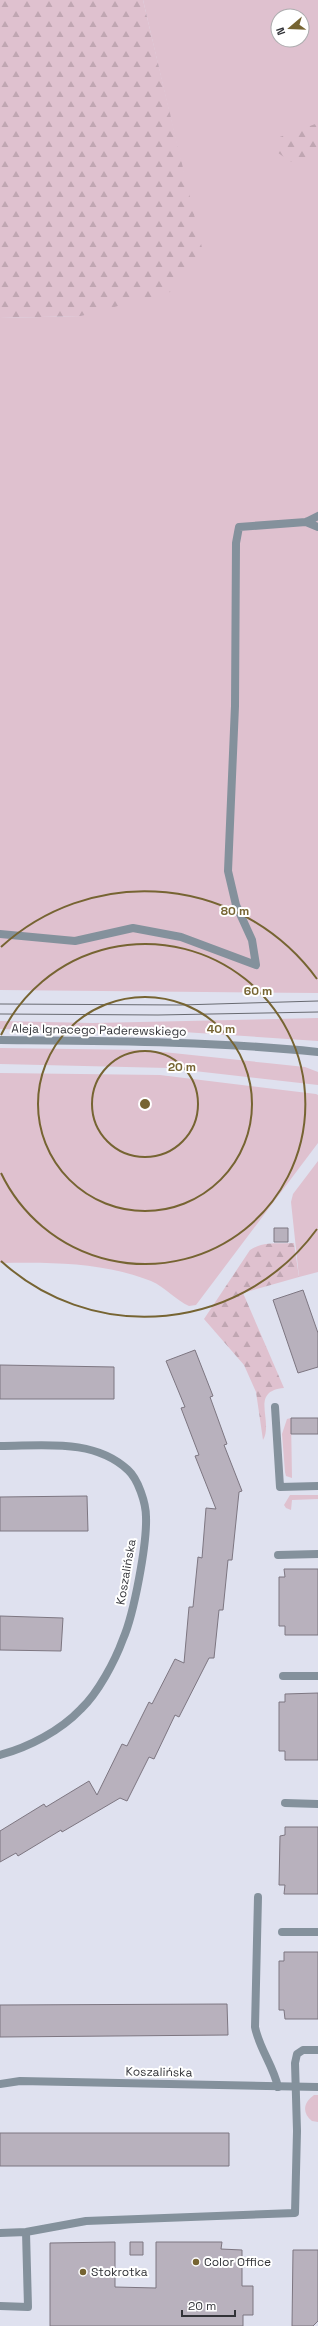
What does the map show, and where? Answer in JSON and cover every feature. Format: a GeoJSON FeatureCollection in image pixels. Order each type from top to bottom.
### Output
{"type":"FeatureCollection","features":[{"type":"Feature","properties":{"kind":"street"},"geometry":{"type":"LineString","coordinates":[[0,934],[75,940],[133,928],[181,936],[256,965],[252,940],[236,905],[228,871],[235,706],[236,543],[239,527],[306,522],[318,516]]}},
{"type":"Feature","properties":{"kind":"street"},"geometry":{"type":"LineString","coordinates":[[306,522],[318,527]]}},
{"type":"Feature","properties":{"kind":"street","name":"Aleja Ignacego Paderewskiego"},"geometry":{"type":"LineString","coordinates":[[0,1040],[166,1042],[253,1046],[318,1052]]}},
{"type":"Feature","properties":{"kind":"street"},"geometry":{"type":"LineString","coordinates":[[275,1407],[280,1487],[318,1486]]}},
{"type":"Feature","properties":{"kind":"street","name":"Koszalińska"},"geometry":{"type":"LineString","coordinates":[[0,1446],[85,1448],[106,1456],[128,1470],[140,1491],[146,1517],[137,1582],[124,1639],[95,1693],[81,1710],[62,1726],[39,1740],[0,1755]]}},
{"type":"Feature","properties":{"kind":"street"},"geometry":{"type":"LineString","coordinates":[[278,1555],[318,1554]]}},
{"type":"Feature","properties":{"kind":"street"},"geometry":{"type":"LineString","coordinates":[[282,1676],[318,1676]]}},
{"type":"Feature","properties":{"kind":"street"},"geometry":{"type":"LineString","coordinates":[[285,1803],[318,1804]]}},
{"type":"Feature","properties":{"kind":"street"},"geometry":{"type":"LineString","coordinates":[[258,1897],[255,2027],[258,2040],[276,2075],[278,2086]]}},
{"type":"Feature","properties":{"kind":"street"},"geometry":{"type":"LineString","coordinates":[[282,1932],[318,1932]]}},
{"type":"Feature","properties":{"kind":"street"},"geometry":{"type":"LineString","coordinates":[[0,2233],[26,2232],[86,2222],[295,2213],[297,2054],[303,2050],[318,2050]]}},
{"type":"Feature","properties":{"kind":"street","name":"Koszalińska"},"geometry":{"type":"LineString","coordinates":[[0,2084],[20,2081],[318,2087]]}},
{"type":"Feature","properties":{"kind":"street"},"geometry":{"type":"LineString","coordinates":[[0,2306],[28,2306],[26,2232]]}},
{"type":"Feature","properties":{"kind":"green space"},"geometry":{"type":"Polygon","coordinates":[[[0,0],[143,0],[203,252],[170,292],[81,316],[0,318],[0,0]]]}},
{"type":"Feature","properties":{"kind":"green space"},"geometry":{"type":"Polygon","coordinates":[[[143,0],[318,0],[318,993],[0,990],[0,318],[81,316],[202,252],[143,0]]]}},
{"type":"Feature","properties":{"kind":"green space"},"geometry":{"type":"Polygon","coordinates":[[[318,123],[318,157],[291,162],[274,150],[277,138],[318,123]]]}},
{"type":"Feature","properties":{"kind":"green space"},"geometry":{"type":"Polygon","coordinates":[[[318,1018],[318,1041],[183,1032],[0,1029],[0,1021],[93,1023],[318,1018]]]}},
{"type":"Feature","properties":{"kind":"green space"},"geometry":{"type":"Polygon","coordinates":[[[0,1048],[144,1050],[305,1067],[318,1072],[318,1085],[168,1068],[0,1064],[0,1048]]]}},
{"type":"Feature","properties":{"kind":"green space"},"geometry":{"type":"Polygon","coordinates":[[[0,1073],[160,1075],[316,1094],[318,1095],[318,1143],[196,1305],[189,1306],[151,1281],[114,1270],[77,1264],[0,1263],[0,1073]]]}},
{"type":"Feature","properties":{"kind":"green space"},"geometry":{"type":"Polygon","coordinates":[[[318,1161],[318,1272],[299,1277],[291,1202],[293,1194],[318,1161]]]}},
{"type":"Feature","properties":{"kind":"green space"},"geometry":{"type":"Polygon","coordinates":[[[294,1243],[299,1277],[243,1293],[284,1388],[274,1390],[268,1395],[265,1401],[264,1408],[266,1432],[263,1440],[256,1392],[244,1365],[204,1319],[250,1250],[266,1244],[294,1243]]]}},
{"type":"Feature","properties":{"kind":"green space"},"geometry":{"type":"Polygon","coordinates":[[[291,1418],[292,1478],[286,1476],[285,1472],[282,1434],[287,1419],[291,1418]]]}},
{"type":"Feature","properties":{"kind":"green space"},"geometry":{"type":"Polygon","coordinates":[[[290,1495],[318,1495],[318,1499],[292,1500],[291,1510],[286,1508],[284,1505],[290,1495]]]}},
{"type":"Feature","properties":{"kind":"green space"},"geometry":{"type":"Polygon","coordinates":[[[314,2095],[318,2095],[318,2122],[312,2121],[305,2111],[308,2101],[314,2095]]]}},
{"type":"Feature","properties":{"kind":"building"},"geometry":{"type":"Polygon","coordinates":[[[274,1228],[288,1228],[288,1242],[274,1242],[274,1228]]]}},
{"type":"Feature","properties":{"kind":"building"},"geometry":{"type":"Polygon","coordinates":[[[303,1290],[318,1333],[318,1367],[298,1373],[273,1300],[303,1290]]]}},
{"type":"Feature","properties":{"kind":"building"},"geometry":{"type":"Polygon","coordinates":[[[195,1350],[213,1396],[210,1397],[227,1444],[224,1445],[242,1491],[239,1492],[232,1560],[228,1560],[223,1610],[219,1610],[214,1658],[209,1658],[179,1717],[175,1715],[154,1759],[149,1757],[127,1801],[120,1798],[62,1832],[61,1830],[18,1856],[16,1853],[0,1862],[0,1831],[44,1804],[46,1807],[89,1781],[97,1795],[122,1744],[127,1746],[149,1702],[152,1704],[175,1659],[184,1663],[189,1607],[193,1607],[198,1557],[202,1558],[206,1508],[216,1509],[195,1456],[199,1455],[181,1408],[185,1407],[166,1361],[195,1350]]]}},
{"type":"Feature","properties":{"kind":"building"},"geometry":{"type":"Polygon","coordinates":[[[0,1365],[114,1367],[114,1399],[0,1399],[0,1365]]]}},
{"type":"Feature","properties":{"kind":"building"},"geometry":{"type":"Polygon","coordinates":[[[291,1418],[318,1418],[318,1434],[291,1434],[291,1418]]]}},
{"type":"Feature","properties":{"kind":"building"},"geometry":{"type":"Polygon","coordinates":[[[87,1496],[88,1531],[0,1531],[0,1497],[87,1496]]]}},
{"type":"Feature","properties":{"kind":"building"},"geometry":{"type":"Polygon","coordinates":[[[284,1569],[318,1569],[318,1635],[285,1635],[285,1626],[279,1626],[279,1577],[285,1577],[284,1569]]]}},
{"type":"Feature","properties":{"kind":"building"},"geometry":{"type":"Polygon","coordinates":[[[0,1616],[63,1618],[61,1651],[0,1650],[0,1616]]]}},
{"type":"Feature","properties":{"kind":"building"},"geometry":{"type":"Polygon","coordinates":[[[318,1693],[318,1760],[285,1760],[285,1751],[279,1751],[279,1702],[285,1702],[285,1694],[318,1693]]]}},
{"type":"Feature","properties":{"kind":"building"},"geometry":{"type":"Polygon","coordinates":[[[285,1827],[318,1827],[318,1894],[284,1894],[285,1885],[279,1885],[280,1836],[285,1835],[285,1827]]]}},
{"type":"Feature","properties":{"kind":"building"},"geometry":{"type":"Polygon","coordinates":[[[284,1952],[318,1952],[318,2019],[285,2019],[284,2010],[279,2010],[279,1961],[284,1961],[284,1952]]]}},
{"type":"Feature","properties":{"kind":"building"},"geometry":{"type":"Polygon","coordinates":[[[227,2004],[228,2035],[0,2037],[0,2005],[227,2004]]]}},
{"type":"Feature","properties":{"kind":"building"},"geometry":{"type":"Polygon","coordinates":[[[0,2133],[229,2133],[229,2166],[0,2166],[0,2133]]]}},
{"type":"Feature","properties":{"kind":"building"},"geometry":{"type":"Polygon","coordinates":[[[115,2242],[115,2287],[156,2288],[156,2242],[222,2242],[221,2249],[242,2250],[242,2286],[253,2286],[253,2315],[243,2315],[243,2326],[50,2326],[50,2243],[115,2242]]]}},
{"type":"Feature","properties":{"kind":"building"},"geometry":{"type":"Polygon","coordinates":[[[130,2242],[143,2242],[143,2255],[130,2255],[130,2242]]]}},
{"type":"Feature","properties":{"kind":"building"},"geometry":{"type":"Polygon","coordinates":[[[293,2250],[318,2250],[318,2321],[313,2326],[292,2326],[293,2250]]]}},
{"type":"Feature","properties":{"kind":"tram line"},"geometry":{"type":"LineString","coordinates":[[0,1004],[181,1005],[318,1001]]}},
{"type":"Feature","properties":{"kind":"tram line"},"geometry":{"type":"LineString","coordinates":[[0,1014],[158,1015],[318,1012]]}},
{"type":"Feature","properties":{"kind":"place","name":"Color Office"},"geometry":{"type":"Point","coordinates":[196,2262]}},
{"type":"Feature","properties":{"kind":"place","name":"Stokrotka"},"geometry":{"type":"Point","coordinates":[83,2272]}}]}
